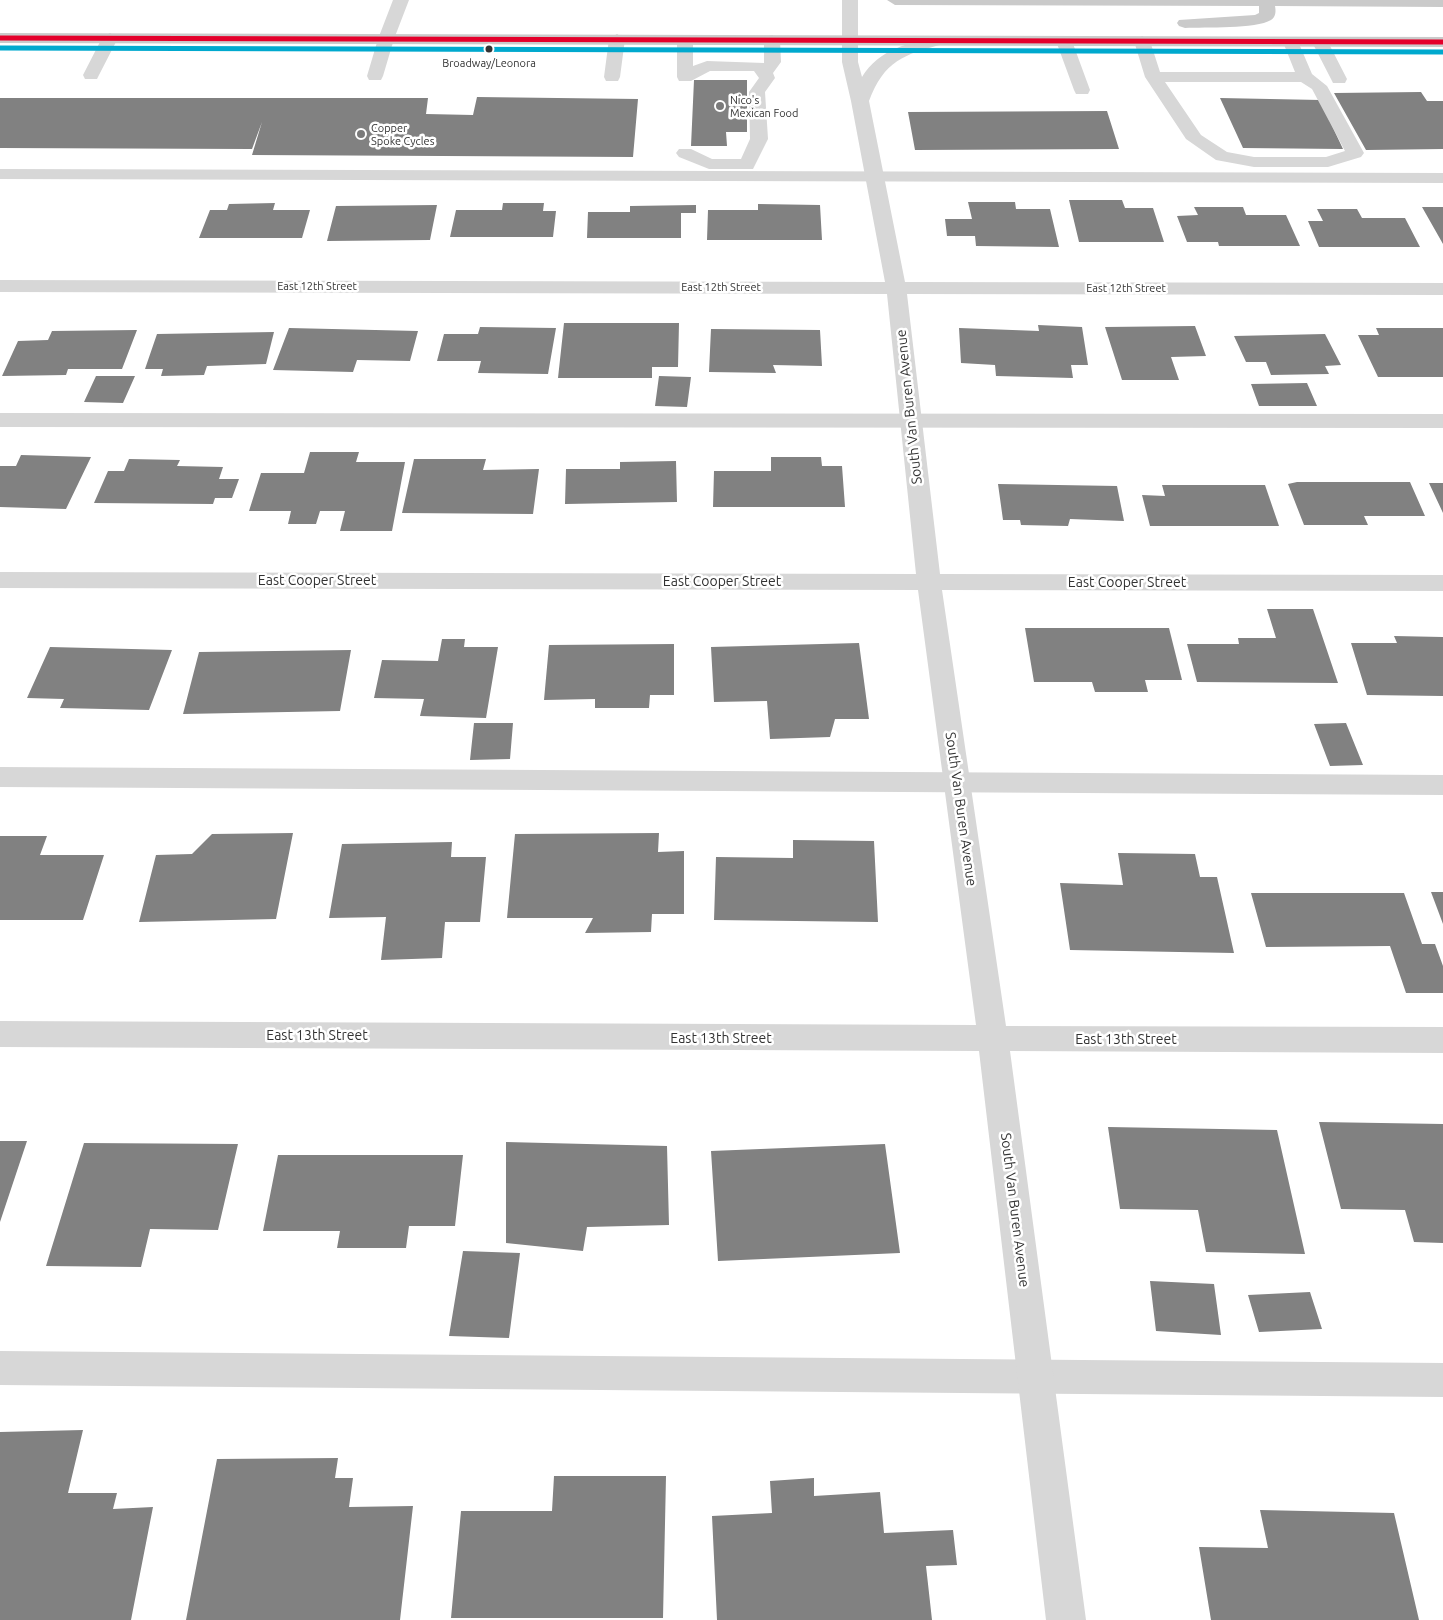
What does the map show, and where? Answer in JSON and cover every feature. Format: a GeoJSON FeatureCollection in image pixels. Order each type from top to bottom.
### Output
{"type":"FeatureCollection","features":[{"type":"Feature","properties":{"kind":"main road"},"geometry":{"type":"LineString","coordinates":[[895,0],[1443,2]]}},
{"type":"Feature","properties":{"kind":"main road"},"geometry":{"type":"LineString","coordinates":[[1173,23],[1257,20],[1267,16],[1268,9],[1265,2]]}},
{"type":"Feature","properties":{"kind":"main road"},"geometry":{"type":"LineString","coordinates":[[1013,41],[1097,25]]}},
{"type":"Feature","properties":{"kind":"main road"},"geometry":{"type":"LineString","coordinates":[[0,38],[1443,42]]}},
{"type":"Feature","properties":{"kind":"street"},"geometry":{"type":"LineString","coordinates":[[375,76],[386,39],[401,0]]}},
{"type":"Feature","properties":{"kind":"street","name":"South Van Buren Avenue"},"geometry":{"type":"LineString","coordinates":[[850,0],[850,62],[860,101],[896,288],[929,581],[993,1039],[1066,1620]]}},
{"type":"Feature","properties":{"kind":"street"},"geometry":{"type":"LineString","coordinates":[[91,75],[110,38]]}},
{"type":"Feature","properties":{"kind":"street"},"geometry":{"type":"LineString","coordinates":[[612,77],[617,39]]}},
{"type":"Feature","properties":{"kind":"street"},"geometry":{"type":"LineString","coordinates":[[685,40],[685,77],[707,66],[758,66],[766,73]]}},
{"type":"Feature","properties":{"kind":"street"},"geometry":{"type":"LineString","coordinates":[[685,153],[708,164],[747,165],[759,139],[757,92],[767,78],[766,73],[773,62],[772,40]]}},
{"type":"Feature","properties":{"kind":"street"},"geometry":{"type":"LineString","coordinates":[[860,101],[866,81],[883,62],[898,53],[938,41]]}},
{"type":"Feature","properties":{"kind":"street"},"geometry":{"type":"LineString","coordinates":[[1064,41],[1082,90]]}},
{"type":"Feature","properties":{"kind":"street"},"geometry":{"type":"LineString","coordinates":[[1142,41],[1153,77],[1195,139],[1222,156],[1254,162],[1328,162],[1355,153],[1319,86],[1305,77],[1153,77]]}},
{"type":"Feature","properties":{"kind":"street"},"geometry":{"type":"LineString","coordinates":[[1291,42],[1305,77]]}},
{"type":"Feature","properties":{"kind":"street"},"geometry":{"type":"LineString","coordinates":[[1320,42],[1339,79]]}},
{"type":"Feature","properties":{"kind":"street"},"geometry":{"type":"LineString","coordinates":[[873,169],[1131,160]]}},
{"type":"Feature","properties":{"kind":"street"},"geometry":{"type":"LineString","coordinates":[[0,174],[873,169],[1443,178]]}},
{"type":"Feature","properties":{"kind":"street","name":"East 12th Street"},"geometry":{"type":"LineString","coordinates":[[0,286],[1443,289]]}},
{"type":"Feature","properties":{"kind":"street"},"geometry":{"type":"LineString","coordinates":[[0,420],[1443,421]]}},
{"type":"Feature","properties":{"kind":"street","name":"East Cooper Street"},"geometry":{"type":"LineString","coordinates":[[0,580],[1443,583]]}},
{"type":"Feature","properties":{"kind":"street"},"geometry":{"type":"LineString","coordinates":[[0,777],[1443,785]]}},
{"type":"Feature","properties":{"kind":"street","name":"East 13th Street"},"geometry":{"type":"LineString","coordinates":[[0,1034],[1443,1040]]}},
{"type":"Feature","properties":{"kind":"street"},"geometry":{"type":"LineString","coordinates":[[0,1368],[1443,1380]]}},
{"type":"Feature","properties":{"kind":"building","name":"Nico's Mexican Food"},"geometry":{"type":"Polygon","coordinates":[[[694,80],[747,80],[747,132],[726,132],[727,146],[691,146],[694,80]]]}},
{"type":"Feature","properties":{"kind":"building"},"geometry":{"type":"Polygon","coordinates":[[[1421,92],[1427,101],[1443,101],[1443,149],[1366,150],[1334,93],[1421,92]]]}},
{"type":"Feature","properties":{"kind":"building"},"geometry":{"type":"Polygon","coordinates":[[[477,97],[638,99],[633,157],[252,155],[262,122],[252,149],[0,148],[0,98],[428,98],[426,114],[473,115],[477,97]]]}},
{"type":"Feature","properties":{"kind":"building"},"geometry":{"type":"Polygon","coordinates":[[[1220,98],[1320,100],[1343,149],[1243,148],[1220,98]]]}},
{"type":"Feature","properties":{"kind":"building"},"geometry":{"type":"Polygon","coordinates":[[[1107,111],[1119,149],[915,150],[908,112],[1107,111]]]}},
{"type":"Feature","properties":{"kind":"building"},"geometry":{"type":"Polygon","coordinates":[[[1069,200],[1122,200],[1125,208],[1153,208],[1164,242],[1079,242],[1069,200]]]}},
{"type":"Feature","properties":{"kind":"building"},"geometry":{"type":"Polygon","coordinates":[[[968,202],[1015,202],[1016,209],[1050,209],[1059,247],[976,246],[975,236],[947,236],[945,219],[972,219],[968,202]]]}},
{"type":"Feature","properties":{"kind":"building"},"geometry":{"type":"Polygon","coordinates":[[[275,203],[273,210],[310,210],[302,238],[199,238],[210,210],[227,210],[229,204],[275,203]]]}},
{"type":"Feature","properties":{"kind":"building"},"geometry":{"type":"Polygon","coordinates":[[[503,203],[544,203],[543,211],[556,211],[553,237],[450,237],[456,210],[502,210],[503,203]]]}},
{"type":"Feature","properties":{"kind":"building"},"geometry":{"type":"Polygon","coordinates":[[[758,204],[820,205],[822,240],[707,240],[708,210],[758,210],[758,204]]]}},
{"type":"Feature","properties":{"kind":"building"},"geometry":{"type":"Polygon","coordinates":[[[437,205],[430,240],[327,241],[336,206],[437,205]]]}},
{"type":"Feature","properties":{"kind":"building"},"geometry":{"type":"Polygon","coordinates":[[[696,205],[696,213],[681,213],[681,238],[587,238],[588,212],[630,212],[630,206],[696,205]]]}},
{"type":"Feature","properties":{"kind":"building"},"geometry":{"type":"Polygon","coordinates":[[[1194,207],[1243,207],[1246,215],[1286,215],[1300,246],[1219,246],[1218,242],[1187,242],[1177,216],[1198,215],[1194,207]]]}},
{"type":"Feature","properties":{"kind":"building"},"geometry":{"type":"Polygon","coordinates":[[[1422,207],[1443,207],[1443,244],[1422,207]]]}},
{"type":"Feature","properties":{"kind":"building"},"geometry":{"type":"Polygon","coordinates":[[[1317,209],[1357,209],[1362,218],[1405,218],[1420,247],[1319,247],[1308,221],[1323,221],[1317,209]]]}},
{"type":"Feature","properties":{"kind":"building"},"geometry":{"type":"Polygon","coordinates":[[[564,323],[679,323],[678,367],[652,367],[652,378],[558,378],[564,323]]]}},
{"type":"Feature","properties":{"kind":"building"},"geometry":{"type":"Polygon","coordinates":[[[1038,325],[1082,327],[1088,365],[1071,365],[1073,378],[996,376],[995,365],[961,363],[959,328],[1039,331],[1038,325]]]}},
{"type":"Feature","properties":{"kind":"building"},"geometry":{"type":"Polygon","coordinates":[[[1195,326],[1206,356],[1171,357],[1179,380],[1122,380],[1105,327],[1195,326]]]}},
{"type":"Feature","properties":{"kind":"building"},"geometry":{"type":"Polygon","coordinates":[[[480,327],[556,328],[548,374],[478,373],[481,361],[437,361],[444,334],[478,334],[480,327]]]}},
{"type":"Feature","properties":{"kind":"building"},"geometry":{"type":"Polygon","coordinates":[[[289,328],[418,331],[410,361],[357,360],[353,372],[273,370],[289,328]]]}},
{"type":"Feature","properties":{"kind":"building"},"geometry":{"type":"Polygon","coordinates":[[[1376,328],[1443,328],[1443,377],[1378,377],[1358,335],[1379,335],[1376,328]]]}},
{"type":"Feature","properties":{"kind":"building"},"geometry":{"type":"Polygon","coordinates":[[[711,329],[820,330],[822,366],[773,365],[776,373],[709,372],[711,329]]]}},
{"type":"Feature","properties":{"kind":"building"},"geometry":{"type":"Polygon","coordinates":[[[137,330],[122,369],[68,369],[66,375],[2,376],[18,341],[48,340],[52,331],[137,330]]]}},
{"type":"Feature","properties":{"kind":"building"},"geometry":{"type":"Polygon","coordinates":[[[274,332],[266,364],[207,366],[204,375],[161,376],[163,369],[145,369],[157,334],[274,332]]]}},
{"type":"Feature","properties":{"kind":"building"},"geometry":{"type":"Polygon","coordinates":[[[1325,334],[1341,365],[1325,366],[1329,374],[1271,375],[1266,362],[1246,362],[1234,336],[1325,334]]]}},
{"type":"Feature","properties":{"kind":"building"},"geometry":{"type":"Polygon","coordinates":[[[96,376],[135,376],[123,403],[84,402],[96,376]]]}},
{"type":"Feature","properties":{"kind":"building"},"geometry":{"type":"Polygon","coordinates":[[[659,376],[691,377],[687,407],[655,406],[659,376]]]}},
{"type":"Feature","properties":{"kind":"building"},"geometry":{"type":"Polygon","coordinates":[[[1307,383],[1317,406],[1259,406],[1251,384],[1307,383]]]}},
{"type":"Feature","properties":{"kind":"building"},"geometry":{"type":"Polygon","coordinates":[[[310,452],[359,452],[356,462],[405,462],[392,531],[340,531],[345,511],[320,511],[316,524],[288,524],[291,511],[249,511],[261,473],[304,473],[310,452]]]}},
{"type":"Feature","properties":{"kind":"building"},"geometry":{"type":"Polygon","coordinates":[[[21,455],[91,457],[66,509],[0,507],[0,466],[16,466],[21,455]]]}},
{"type":"Feature","properties":{"kind":"building"},"geometry":{"type":"Polygon","coordinates":[[[771,457],[821,457],[822,466],[842,466],[845,507],[713,507],[714,471],[771,471],[771,457]]]}},
{"type":"Feature","properties":{"kind":"building"},"geometry":{"type":"Polygon","coordinates":[[[129,459],[180,460],[177,466],[223,467],[219,479],[239,479],[232,498],[215,498],[213,504],[94,503],[108,471],[124,471],[129,459]]]}},
{"type":"Feature","properties":{"kind":"building"},"geometry":{"type":"Polygon","coordinates":[[[414,459],[486,459],[483,470],[539,469],[533,514],[402,513],[414,459]]]}},
{"type":"Feature","properties":{"kind":"building"},"geometry":{"type":"Polygon","coordinates":[[[676,461],[677,502],[565,504],[566,469],[620,469],[620,462],[676,461]]]}},
{"type":"Feature","properties":{"kind":"building"},"geometry":{"type":"Polygon","coordinates":[[[1297,482],[1410,482],[1425,516],[1364,516],[1368,525],[1304,525],[1288,484],[1297,482]]]}},
{"type":"Feature","properties":{"kind":"building"},"geometry":{"type":"Polygon","coordinates":[[[1429,483],[1443,483],[1443,513],[1429,483]]]}},
{"type":"Feature","properties":{"kind":"building"},"geometry":{"type":"Polygon","coordinates":[[[998,484],[1117,486],[1124,521],[1070,519],[1068,526],[1021,525],[1020,520],[1003,520],[998,484]]]}},
{"type":"Feature","properties":{"kind":"building"},"geometry":{"type":"Polygon","coordinates":[[[1162,485],[1265,485],[1279,526],[1150,526],[1142,495],[1165,496],[1162,485]]]}},
{"type":"Feature","properties":{"kind":"building"},"geometry":{"type":"Polygon","coordinates":[[[1267,609],[1313,609],[1338,683],[1197,682],[1187,644],[1239,644],[1238,638],[1276,638],[1267,609]]]}},
{"type":"Feature","properties":{"kind":"building"},"geometry":{"type":"Polygon","coordinates":[[[1025,628],[1169,628],[1182,680],[1145,680],[1148,692],[1095,692],[1092,682],[1034,682],[1025,628]]]}},
{"type":"Feature","properties":{"kind":"building"},"geometry":{"type":"Polygon","coordinates":[[[1394,636],[1443,637],[1443,696],[1367,695],[1351,643],[1397,643],[1394,636]]]}},
{"type":"Feature","properties":{"kind":"building"},"geometry":{"type":"Polygon","coordinates":[[[442,639],[465,639],[464,647],[498,647],[486,718],[420,716],[424,699],[374,698],[382,660],[438,661],[442,639]]]}},
{"type":"Feature","properties":{"kind":"building"},"geometry":{"type":"Polygon","coordinates":[[[859,643],[869,719],[835,719],[830,737],[770,739],[767,701],[714,702],[711,647],[859,643]]]}},
{"type":"Feature","properties":{"kind":"building"},"geometry":{"type":"Polygon","coordinates":[[[674,644],[674,695],[650,695],[649,708],[595,708],[595,699],[544,700],[549,645],[674,644]]]}},
{"type":"Feature","properties":{"kind":"building"},"geometry":{"type":"Polygon","coordinates":[[[50,647],[172,650],[149,710],[60,708],[64,699],[27,698],[50,647]]]}},
{"type":"Feature","properties":{"kind":"building"},"geometry":{"type":"Polygon","coordinates":[[[351,650],[340,711],[183,714],[199,652],[351,650]]]}},
{"type":"Feature","properties":{"kind":"building"},"geometry":{"type":"Polygon","coordinates":[[[474,723],[513,723],[510,759],[470,760],[474,723]]]}},
{"type":"Feature","properties":{"kind":"building"},"geometry":{"type":"Polygon","coordinates":[[[1346,723],[1363,765],[1330,766],[1314,724],[1346,723]]]}},
{"type":"Feature","properties":{"kind":"building"},"geometry":{"type":"Polygon","coordinates":[[[293,833],[276,919],[139,922],[156,855],[192,854],[212,834],[293,833]]]}},
{"type":"Feature","properties":{"kind":"building"},"geometry":{"type":"Polygon","coordinates":[[[659,833],[658,852],[684,851],[684,914],[652,914],[651,932],[585,933],[593,918],[507,918],[515,834],[659,833]]]}},
{"type":"Feature","properties":{"kind":"building"},"geometry":{"type":"Polygon","coordinates":[[[0,836],[47,836],[40,855],[104,855],[83,920],[0,920],[0,836]]]}},
{"type":"Feature","properties":{"kind":"building"},"geometry":{"type":"Polygon","coordinates":[[[793,840],[874,841],[878,922],[714,920],[716,857],[793,858],[793,840]]]}},
{"type":"Feature","properties":{"kind":"building"},"geometry":{"type":"Polygon","coordinates":[[[452,842],[451,857],[486,857],[480,922],[445,922],[442,958],[381,960],[386,917],[329,918],[342,844],[452,842]]]}},
{"type":"Feature","properties":{"kind":"building"},"geometry":{"type":"Polygon","coordinates":[[[1118,853],[1195,854],[1200,877],[1217,877],[1234,953],[1070,950],[1060,883],[1123,885],[1118,853]]]}},
{"type":"Feature","properties":{"kind":"building"},"geometry":{"type":"Polygon","coordinates":[[[1431,892],[1443,892],[1443,924],[1431,892]]]}},
{"type":"Feature","properties":{"kind":"building"},"geometry":{"type":"Polygon","coordinates":[[[1251,893],[1404,893],[1422,944],[1435,944],[1443,966],[1443,993],[1406,993],[1390,946],[1266,947],[1251,893]]]}},
{"type":"Feature","properties":{"kind":"building"},"geometry":{"type":"Polygon","coordinates":[[[1319,1122],[1443,1124],[1443,1243],[1414,1242],[1405,1210],[1341,1209],[1319,1122]]]}},
{"type":"Feature","properties":{"kind":"building"},"geometry":{"type":"Polygon","coordinates":[[[1108,1127],[1277,1130],[1305,1254],[1206,1252],[1198,1210],[1120,1209],[1108,1127]]]}},
{"type":"Feature","properties":{"kind":"building"},"geometry":{"type":"Polygon","coordinates":[[[0,1141],[27,1141],[0,1222],[0,1141]]]}},
{"type":"Feature","properties":{"kind":"building"},"geometry":{"type":"Polygon","coordinates":[[[506,1142],[667,1146],[669,1225],[587,1227],[583,1251],[506,1243],[506,1142]]]}},
{"type":"Feature","properties":{"kind":"building"},"geometry":{"type":"Polygon","coordinates":[[[84,1143],[238,1144],[218,1230],[150,1229],[141,1267],[46,1266],[84,1143]]]}},
{"type":"Feature","properties":{"kind":"building"},"geometry":{"type":"Polygon","coordinates":[[[885,1144],[900,1253],[718,1261],[711,1151],[885,1144]]]}},
{"type":"Feature","properties":{"kind":"building"},"geometry":{"type":"Polygon","coordinates":[[[278,1155],[463,1155],[455,1226],[409,1226],[406,1248],[337,1248],[340,1231],[263,1231],[278,1155]]]}},
{"type":"Feature","properties":{"kind":"building"},"geometry":{"type":"Polygon","coordinates":[[[463,1251],[520,1253],[509,1338],[449,1336],[463,1251]]]}},
{"type":"Feature","properties":{"kind":"building"},"geometry":{"type":"Polygon","coordinates":[[[1150,1281],[1214,1284],[1221,1335],[1156,1331],[1150,1281]]]}},
{"type":"Feature","properties":{"kind":"building"},"geometry":{"type":"Polygon","coordinates":[[[1310,1292],[1322,1329],[1259,1332],[1248,1295],[1310,1292]]]}},
{"type":"Feature","properties":{"kind":"building"},"geometry":{"type":"Polygon","coordinates":[[[83,1430],[68,1493],[117,1493],[113,1509],[153,1507],[131,1620],[0,1620],[0,1432],[83,1430]]]}},
{"type":"Feature","properties":{"kind":"building"},"geometry":{"type":"Polygon","coordinates":[[[338,1458],[335,1478],[353,1478],[349,1507],[413,1506],[400,1620],[186,1620],[217,1459],[338,1458]]]}},
{"type":"Feature","properties":{"kind":"building"},"geometry":{"type":"Polygon","coordinates":[[[554,1476],[666,1476],[663,1618],[451,1618],[461,1511],[552,1511],[554,1476]]]}},
{"type":"Feature","properties":{"kind":"building"},"geometry":{"type":"Polygon","coordinates":[[[814,1478],[814,1496],[880,1492],[884,1533],[953,1530],[957,1565],[926,1566],[932,1620],[717,1620],[712,1516],[772,1513],[770,1481],[814,1478]]]}},
{"type":"Feature","properties":{"kind":"building"},"geometry":{"type":"Polygon","coordinates":[[[1260,1510],[1394,1513],[1419,1620],[1211,1620],[1199,1547],[1268,1548],[1260,1510]]]}},
{"type":"Feature","properties":{"kind":"transit line"},"geometry":{"type":"LineString","coordinates":[[0,38],[1443,42]]}},
{"type":"Feature","properties":{"kind":"transit line"},"geometry":{"type":"LineString","coordinates":[[0,48],[1443,52]]}},
{"type":"Feature","properties":{"kind":"place","name":"Broadway/Leonora"},"geometry":{"type":"Point","coordinates":[489,49]}},
{"type":"Feature","properties":{"kind":"place","name":"Nico's Mexican Food"},"geometry":{"type":"Point","coordinates":[720,106]}},
{"type":"Feature","properties":{"kind":"place","name":"Copper Spoke Cycles"},"geometry":{"type":"Point","coordinates":[361,134]}}]}
